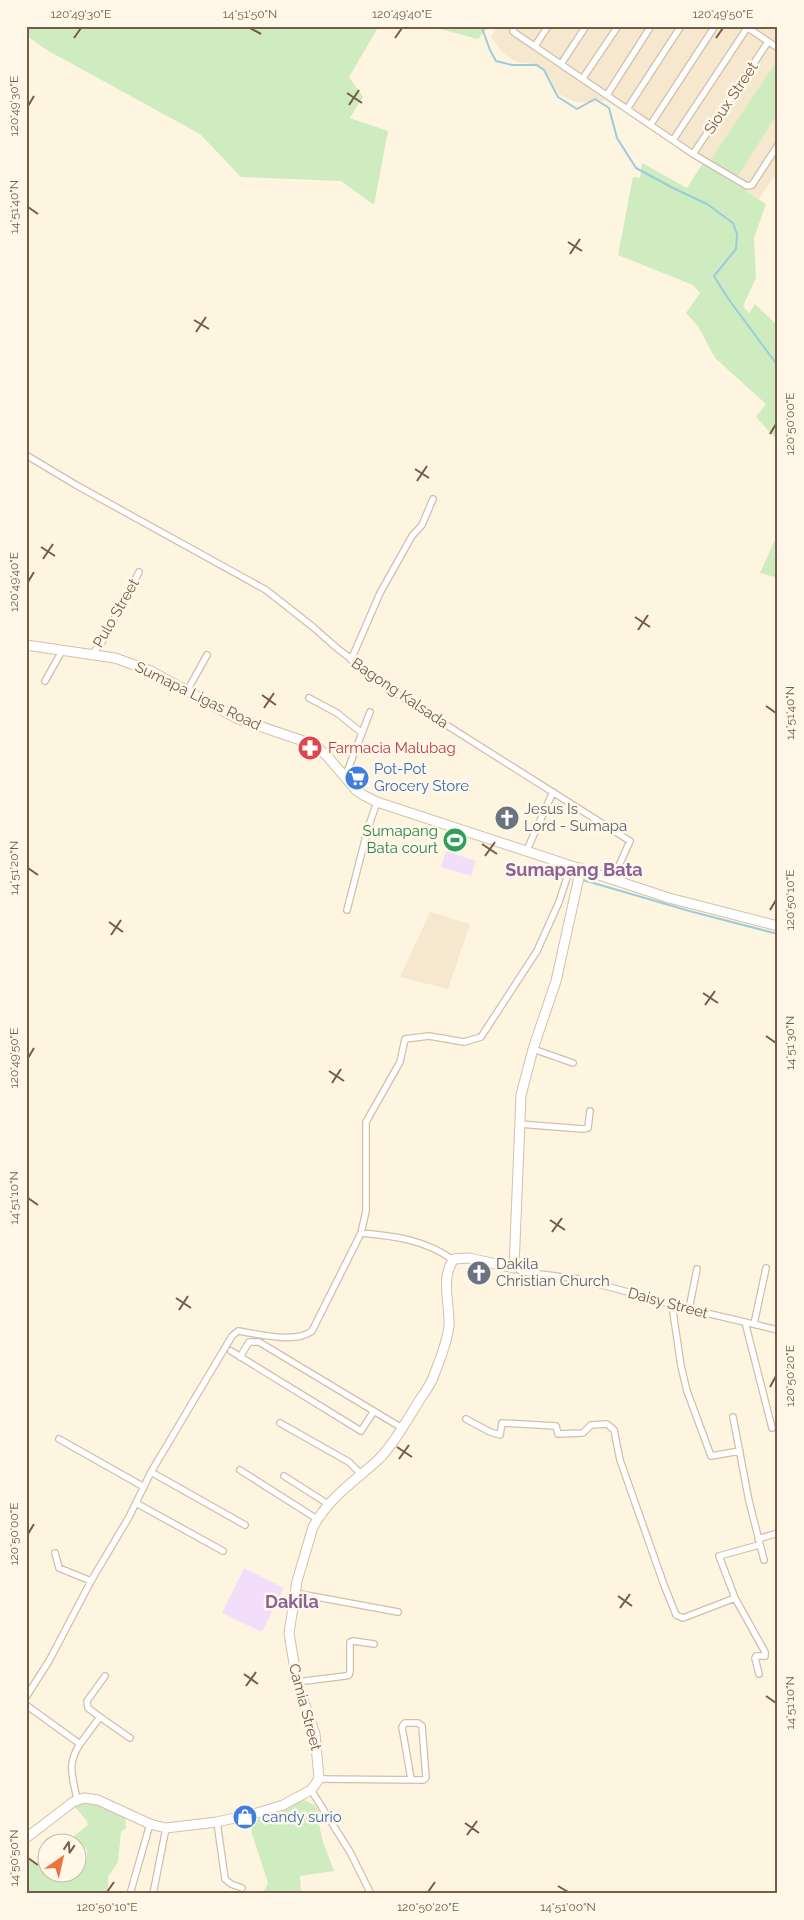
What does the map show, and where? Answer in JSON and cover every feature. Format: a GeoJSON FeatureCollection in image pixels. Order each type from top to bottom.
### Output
{"type":"FeatureCollection","features":[{"type":"Feature","properties":{"kind":"street"},"geometry":{"type":"LineString","coordinates":[[535,46],[548,26]]}},
{"type":"Feature","properties":{"kind":"street"},"geometry":{"type":"LineString","coordinates":[[561,64],[586,26]]}},
{"type":"Feature","properties":{"kind":"street"},"geometry":{"type":"LineString","coordinates":[[583,78],[618,26]]}},
{"type":"Feature","properties":{"kind":"street"},"geometry":{"type":"LineString","coordinates":[[607,95],[651,26]]}},
{"type":"Feature","properties":{"kind":"street"},"geometry":{"type":"LineString","coordinates":[[627,108],[681,26]]}},
{"type":"Feature","properties":{"kind":"street"},"geometry":{"type":"LineString","coordinates":[[650,124],[715,26]]}},
{"type":"Feature","properties":{"kind":"street"},"geometry":{"type":"LineString","coordinates":[[513,27],[515,33],[693,154],[747,186],[752,185],[778,145]]}},
{"type":"Feature","properties":{"kind":"street"},"geometry":{"type":"LineString","coordinates":[[673,140],[746,27],[778,48]]}},
{"type":"Feature","properties":{"kind":"street","name":"Sioux Street"},"geometry":{"type":"LineString","coordinates":[[693,154],[768,42]]}},
{"type":"Feature","properties":{"kind":"street","name":"Bagong Kalsada"},"geometry":{"type":"LineString","coordinates":[[26,455],[76,485],[266,590],[351,660],[399,695],[630,841],[613,880]]}},
{"type":"Feature","properties":{"kind":"street"},"geometry":{"type":"LineString","coordinates":[[351,660],[380,592],[412,536],[422,525],[433,498]]}},
{"type":"Feature","properties":{"kind":"street","name":"Pulo Street"},"geometry":{"type":"LineString","coordinates":[[92,654],[102,642],[139,572]]}},
{"type":"Feature","properties":{"kind":"street","name":"Sumapa Ligas Road"},"geometry":{"type":"LineString","coordinates":[[26,645],[92,654],[136,664],[250,725],[314,745],[327,756],[362,795],[377,802],[699,907],[778,926]]}},
{"type":"Feature","properties":{"kind":"street"},"geometry":{"type":"LineString","coordinates":[[45,681],[62,651]]}},
{"type":"Feature","properties":{"kind":"street"},"geometry":{"type":"LineString","coordinates":[[187,691],[207,654]]}},
{"type":"Feature","properties":{"kind":"street"},"geometry":{"type":"LineString","coordinates":[[309,698],[336,713],[362,733]]}},
{"type":"Feature","properties":{"kind":"street"},"geometry":{"type":"LineString","coordinates":[[345,777],[370,712]]}},
{"type":"Feature","properties":{"kind":"street"},"geometry":{"type":"LineString","coordinates":[[526,852],[553,792]]}},
{"type":"Feature","properties":{"kind":"street"},"geometry":{"type":"LineString","coordinates":[[347,910],[368,828],[377,802]]}},
{"type":"Feature","properties":{"kind":"street"},"geometry":{"type":"LineString","coordinates":[[26,1697],[49,1661],[91,1581],[136,1503],[151,1472],[232,1336],[238,1331],[289,1338],[304,1337],[312,1331],[361,1233],[366,1211],[366,1122],[400,1062],[405,1039],[429,1036],[464,1042],[481,1038],[537,951],[559,902],[571,865]]}},
{"type":"Feature","properties":{"kind":"street"},"geometry":{"type":"LineString","coordinates":[[514,1268],[521,1095],[533,1049],[556,981],[581,868]]}},
{"type":"Feature","properties":{"kind":"street"},"geometry":{"type":"LineString","coordinates":[[533,1049],[573,1063]]}},
{"type":"Feature","properties":{"kind":"street"},"geometry":{"type":"LineString","coordinates":[[519,1124],[583,1129],[588,1128],[590,1111]]}},
{"type":"Feature","properties":{"kind":"street"},"geometry":{"type":"LineString","coordinates":[[361,1233],[396,1236],[438,1249],[453,1260]]}},
{"type":"Feature","properties":{"kind":"street","name":"Daisy Street"},"geometry":{"type":"LineString","coordinates":[[453,1260],[469,1258],[524,1272],[579,1279],[647,1296],[689,1310],[778,1330]]}},
{"type":"Feature","properties":{"kind":"street","name":"Camia Street"},"geometry":{"type":"LineString","coordinates":[[319,1779],[315,1734],[297,1682],[289,1632],[300,1572],[313,1526],[317,1520],[328,1504],[344,1488],[381,1457],[402,1428],[431,1381],[441,1357],[449,1327],[447,1273],[453,1260]]}},
{"type":"Feature","properties":{"kind":"street"},"geometry":{"type":"LineString","coordinates":[[754,1324],[766,1268]]}},
{"type":"Feature","properties":{"kind":"street"},"geometry":{"type":"LineString","coordinates":[[689,1310],[697,1269]]}},
{"type":"Feature","properties":{"kind":"street"},"geometry":{"type":"LineString","coordinates":[[672,1305],[681,1366],[687,1391],[711,1456],[740,1451]]}},
{"type":"Feature","properties":{"kind":"street"},"geometry":{"type":"LineString","coordinates":[[745,1322],[772,1428]]}},
{"type":"Feature","properties":{"kind":"street"},"geometry":{"type":"LineString","coordinates":[[240,1357],[249,1342],[259,1342],[402,1428]]}},
{"type":"Feature","properties":{"kind":"street"},"geometry":{"type":"LineString","coordinates":[[230,1352],[361,1431],[374,1411]]}},
{"type":"Feature","properties":{"kind":"street"},"geometry":{"type":"LineString","coordinates":[[733,1417],[758,1542],[764,1560]]}},
{"type":"Feature","properties":{"kind":"street"},"geometry":{"type":"LineString","coordinates":[[466,1418],[490,1432],[500,1435],[502,1422],[556,1426],[558,1434],[583,1433],[591,1425],[607,1424],[614,1430],[620,1460],[676,1615],[683,1618],[735,1598]]}},
{"type":"Feature","properties":{"kind":"street"},"geometry":{"type":"LineString","coordinates":[[280,1423],[349,1462],[361,1474]]}},
{"type":"Feature","properties":{"kind":"street"},"geometry":{"type":"LineString","coordinates":[[59,1438],[144,1487]]}},
{"type":"Feature","properties":{"kind":"street"},"geometry":{"type":"LineString","coordinates":[[240,1470],[317,1520]]}},
{"type":"Feature","properties":{"kind":"street"},"geometry":{"type":"LineString","coordinates":[[151,1472],[245,1525]]}},
{"type":"Feature","properties":{"kind":"street"},"geometry":{"type":"LineString","coordinates":[[284,1476],[328,1504]]}},
{"type":"Feature","properties":{"kind":"street"},"geometry":{"type":"LineString","coordinates":[[136,1503],[223,1551]]}},
{"type":"Feature","properties":{"kind":"street"},"geometry":{"type":"LineString","coordinates":[[759,1674],[754,1658],[756,1656],[765,1656],[765,1652],[735,1598],[719,1556],[778,1533]]}},
{"type":"Feature","properties":{"kind":"street"},"geometry":{"type":"LineString","coordinates":[[54,1553],[59,1568],[91,1581]]}},
{"type":"Feature","properties":{"kind":"street"},"geometry":{"type":"LineString","coordinates":[[295,1593],[398,1612]]}},
{"type":"Feature","properties":{"kind":"street"},"geometry":{"type":"LineString","coordinates":[[297,1682],[345,1676],[350,1671],[350,1642],[374,1644]]}},
{"type":"Feature","properties":{"kind":"street"},"geometry":{"type":"LineString","coordinates":[[105,1676],[87,1701],[88,1708],[130,1738]]}},
{"type":"Feature","properties":{"kind":"street"},"geometry":{"type":"LineString","coordinates":[[26,1704],[80,1744]]}},
{"type":"Feature","properties":{"kind":"street"},"geometry":{"type":"LineString","coordinates":[[77,1800],[71,1764],[73,1755],[100,1717]]}},
{"type":"Feature","properties":{"kind":"street"},"geometry":{"type":"LineString","coordinates":[[26,1838],[77,1800],[84,1798],[98,1800],[150,1824],[166,1828],[217,1822],[283,1805],[311,1790],[319,1779],[423,1780],[427,1775],[422,1726],[418,1723],[405,1723],[402,1727],[411,1779]]}},
{"type":"Feature","properties":{"kind":"street"},"geometry":{"type":"LineString","coordinates":[[311,1790],[350,1852],[371,1894]]}},
{"type":"Feature","properties":{"kind":"street"},"geometry":{"type":"LineString","coordinates":[[217,1822],[225,1879],[231,1884],[242,1888]]}},
{"type":"Feature","properties":{"kind":"street"},"geometry":{"type":"LineString","coordinates":[[130,1894],[150,1824]]}},
{"type":"Feature","properties":{"kind":"street"},"geometry":{"type":"LineString","coordinates":[[153,1894],[166,1828]]}},
{"type":"Feature","properties":{"kind":"shaded area"},"geometry":{"type":"Polygon","coordinates":[[[498,26],[778,26],[778,170],[758,201],[606,100],[594,103],[575,102],[559,94],[547,73],[529,63],[517,62],[504,54],[491,37],[498,26]]]}},
{"type":"Feature","properties":{"kind":"shaded area"},"geometry":{"type":"Polygon","coordinates":[[[446,851],[476,861],[471,876],[441,867],[446,851]]]}},
{"type":"Feature","properties":{"kind":"shaded area"},"geometry":{"type":"Polygon","coordinates":[[[430,912],[470,924],[448,989],[400,977],[430,912]]]}},
{"type":"Feature","properties":{"kind":"shaded area"},"geometry":{"type":"Polygon","coordinates":[[[244,1568],[284,1588],[262,1632],[222,1613],[244,1568]]]}},
{"type":"Feature","properties":{"kind":"green space"},"geometry":{"type":"Polygon","coordinates":[[[26,26],[379,26],[349,77],[363,97],[350,118],[388,131],[374,205],[341,181],[241,177],[200,134],[45,49],[26,35],[26,26]]]}},
{"type":"Feature","properties":{"kind":"green space"},"geometry":{"type":"Polygon","coordinates":[[[428,26],[489,26],[478,39],[428,26]]]}},
{"type":"Feature","properties":{"kind":"green space"},"geometry":{"type":"Polygon","coordinates":[[[778,59],[778,113],[737,177],[710,161],[778,59]]]}},
{"type":"Feature","properties":{"kind":"green space"},"geometry":{"type":"Polygon","coordinates":[[[642,163],[687,188],[703,163],[766,204],[754,238],[756,278],[743,306],[749,313],[755,304],[778,326],[778,441],[756,417],[766,404],[715,358],[698,326],[686,313],[700,293],[693,285],[618,255],[633,177],[640,178],[642,163]]]}},
{"type":"Feature","properties":{"kind":"green space"},"geometry":{"type":"Polygon","coordinates":[[[778,533],[778,578],[760,573],[778,533]]]}},
{"type":"Feature","properties":{"kind":"green space","name":"Sumapang Bata court"},"geometry":{"type":"Polygon","coordinates":[[[453,829],[463,832],[456,852],[447,849],[453,829]]]}},
{"type":"Feature","properties":{"kind":"green space"},"geometry":{"type":"Polygon","coordinates":[[[300,1798],[314,1805],[327,1821],[319,1824],[323,1842],[334,1871],[300,1876],[301,1894],[261,1894],[268,1883],[251,1831],[255,1820],[285,1808],[300,1798]]]}},
{"type":"Feature","properties":{"kind":"green space"},"geometry":{"type":"Polygon","coordinates":[[[92,1801],[125,1816],[126,1828],[121,1832],[118,1862],[108,1877],[108,1894],[26,1894],[26,1863],[30,1860],[38,1865],[38,1882],[88,1882],[88,1832],[79,1832],[88,1825],[74,1806],[76,1803],[92,1801]]]}},
{"type":"Feature","properties":{"kind":"waterway"},"geometry":{"type":"LineString","coordinates":[[484,26],[482,28],[496,61],[512,65],[537,65],[544,70],[558,97],[577,109],[595,99],[609,108],[617,138],[636,168],[707,204],[733,223],[737,234],[736,249],[714,276],[727,297],[778,366]]}},
{"type":"Feature","properties":{"kind":"waterway"},"geometry":{"type":"LineString","coordinates":[[583,880],[778,934]]}},
{"type":"Feature","properties":{"kind":"place","name":"Farmacia Malubag"},"geometry":{"type":"Point","coordinates":[310,748]}},
{"type":"Feature","properties":{"kind":"place","name":"Pot-Pot Grocery Store"},"geometry":{"type":"Point","coordinates":[357,778]}},
{"type":"Feature","properties":{"kind":"place","name":"Jesus Is Lord - Sumapa"},"geometry":{"type":"Point","coordinates":[507,818]}},
{"type":"Feature","properties":{"kind":"place","name":"Sumapang Bata court"},"geometry":{"type":"Point","coordinates":[455,840]}},
{"type":"Feature","properties":{"kind":"place","name":"Dakila Christian Church"},"geometry":{"type":"Point","coordinates":[479,1273]}},
{"type":"Feature","properties":{"kind":"place","name":"candy surio"},"geometry":{"type":"Point","coordinates":[245,1817]}},
{"type":"Feature","properties":{"kind":"district","name":"Sumapang Bata"},"geometry":{"type":"Point","coordinates":[574,870]}},
{"type":"Feature","properties":{"kind":"district","name":"Dakila"},"geometry":{"type":"Point","coordinates":[292,1602]}}]}
